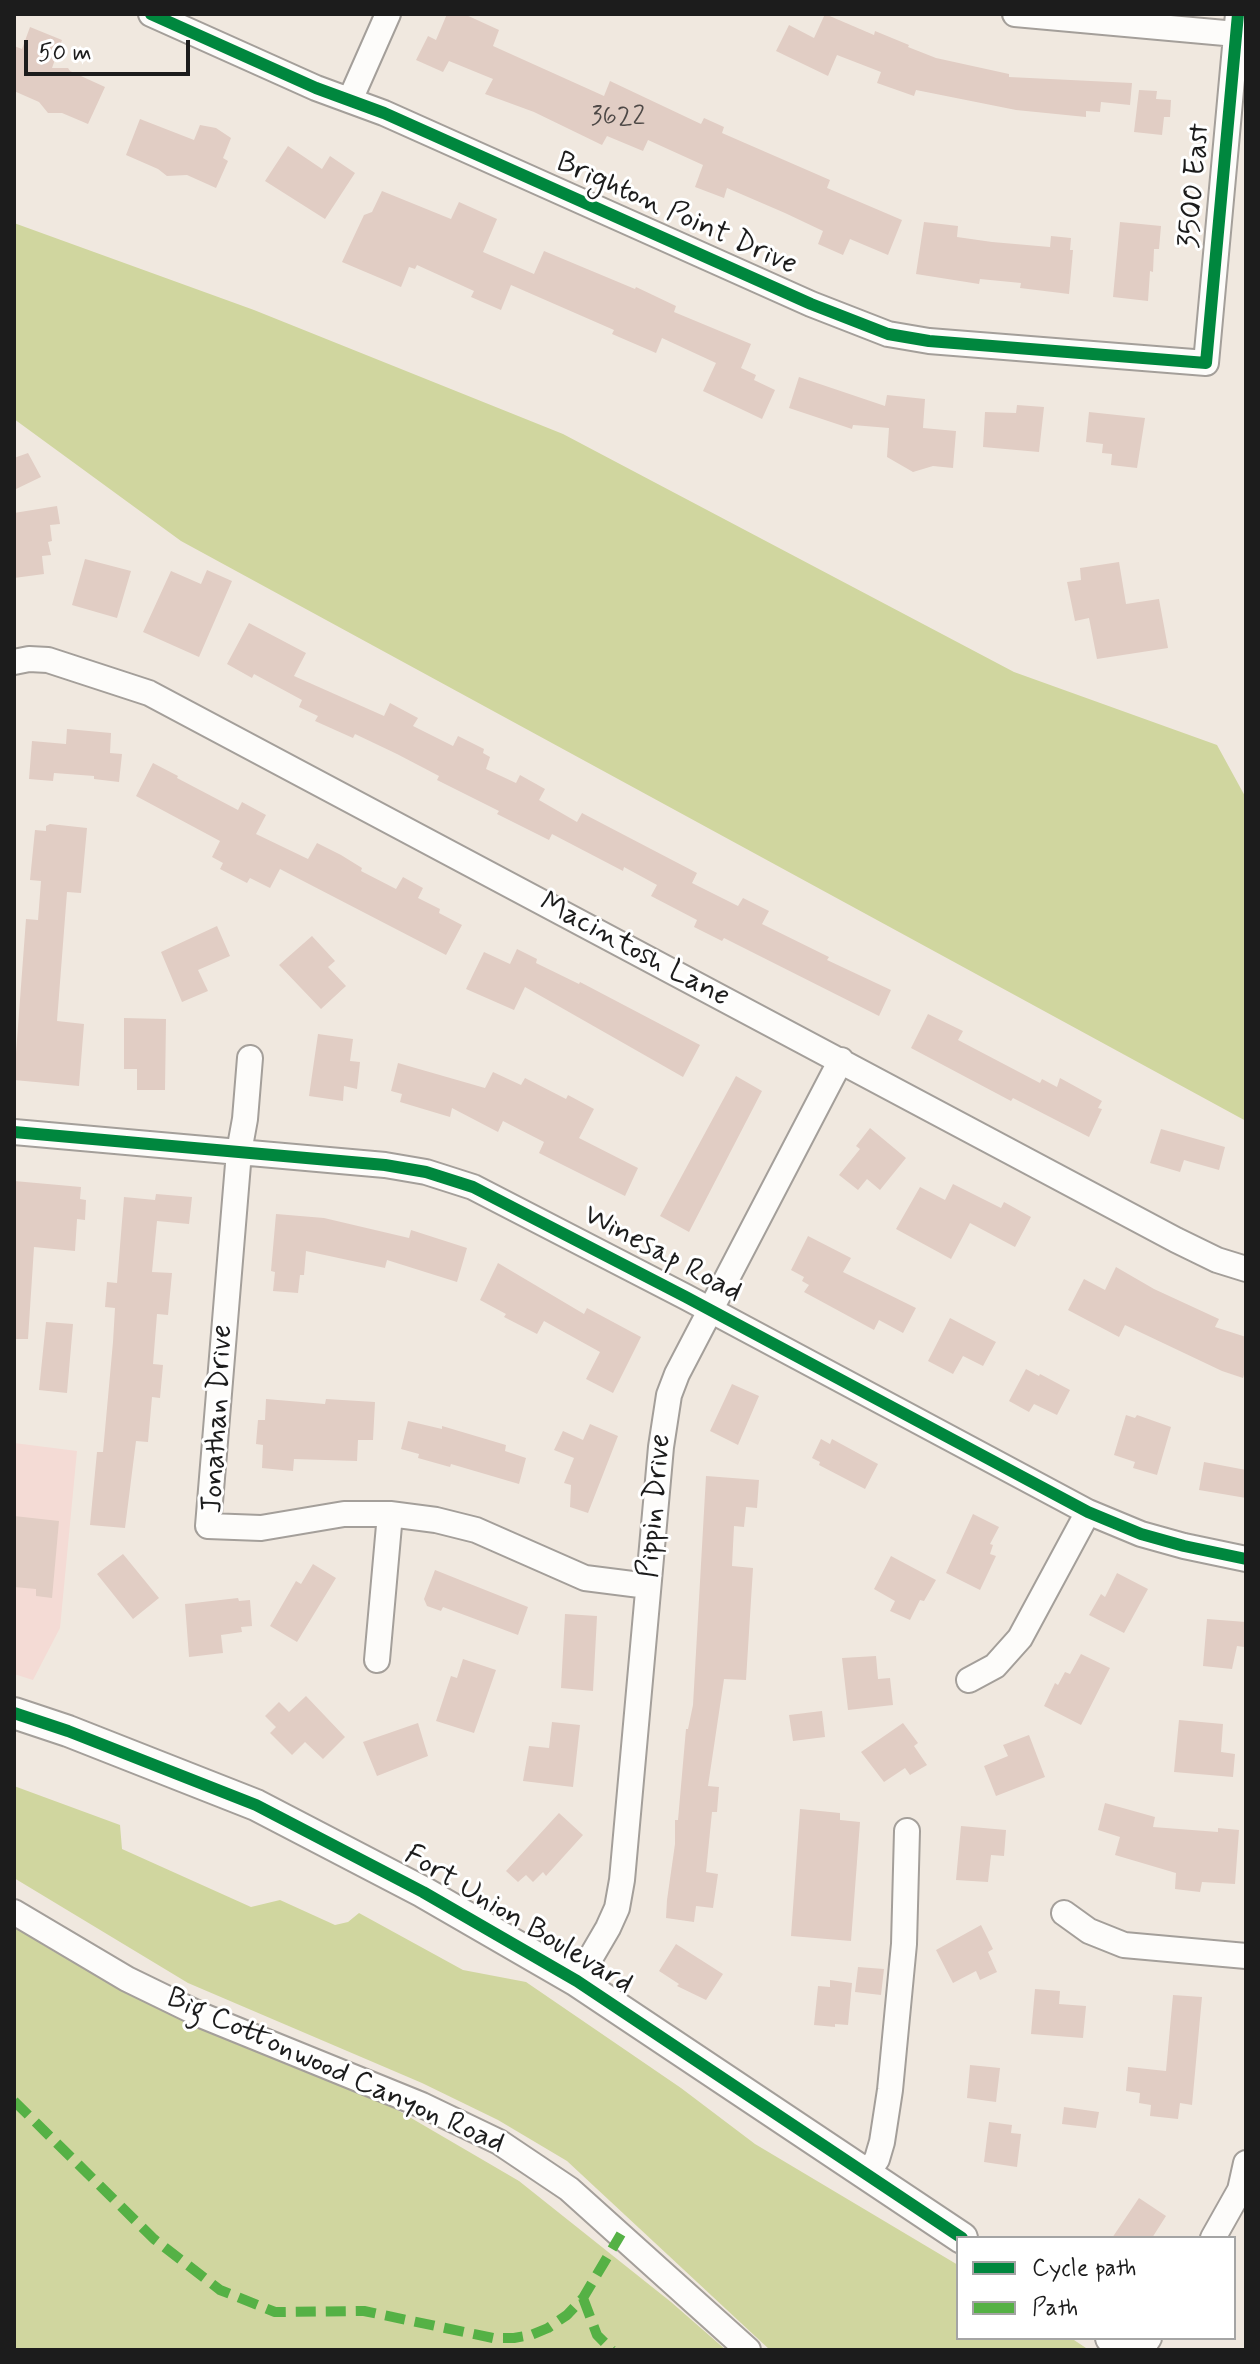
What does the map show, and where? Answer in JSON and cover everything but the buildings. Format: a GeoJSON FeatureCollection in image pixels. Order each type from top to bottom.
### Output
{"type":"FeatureCollection","features":[{"type":"Feature","properties":{"kind":"main road","name":"Fort Union Boulevard"},"geometry":{"type":"LineString","coordinates":[[14,1713],[256,1805],[423,1892],[577,1981],[959,2236]]}},
{"type":"Feature","properties":{"kind":"street","name":"Brighton Point Drive"},"geometry":{"type":"LineString","coordinates":[[151,14],[824,310],[888,334],[929,341],[1206,363]]}},
{"type":"Feature","properties":{"kind":"street"},"geometry":{"type":"LineString","coordinates":[[350,100],[388,14]]}},
{"type":"Feature","properties":{"kind":"street"},"geometry":{"type":"LineString","coordinates":[[1015,14],[1237,24]]}},
{"type":"Feature","properties":{"kind":"street","name":"3500 East"},"geometry":{"type":"LineString","coordinates":[[1206,363],[1234,176],[1237,24]]}},
{"type":"Feature","properties":{"kind":"street","name":"Macintosh Lane"},"geometry":{"type":"LineString","coordinates":[[14,662],[48,660],[149,693],[1176,1240],[1217,1260],[1246,1269]]}},
{"type":"Feature","properties":{"kind":"street"},"geometry":{"type":"LineString","coordinates":[[239,1152],[250,1058]]}},
{"type":"Feature","properties":{"kind":"street","name":"Pippin Drive"},"geometry":{"type":"LineString","coordinates":[[577,1981],[612,1918],[622,1880],[661,1447],[669,1395],[677,1374],[841,1060]]}},
{"type":"Feature","properties":{"kind":"street","name":"Winesap Road"},"geometry":{"type":"LineString","coordinates":[[14,1132],[385,1165],[426,1172],[473,1187],[1088,1512],[1141,1534],[1246,1559]]}},
{"type":"Feature","properties":{"kind":"street","name":"Jonathan Drive"},"geometry":{"type":"LineString","coordinates":[[239,1152],[208,1526],[261,1528],[344,1514],[390,1514],[436,1520],[476,1530],[585,1578],[648,1586]]}},
{"type":"Feature","properties":{"kind":"street"},"geometry":{"type":"LineString","coordinates":[[969,1680],[995,1666],[1020,1638],[1088,1512]]}},
{"type":"Feature","properties":{"kind":"street"},"geometry":{"type":"LineString","coordinates":[[377,1660],[390,1514]]}},
{"type":"Feature","properties":{"kind":"street"},"geometry":{"type":"LineString","coordinates":[[867,2174],[877,2159],[882,2142],[890,2090],[904,1944],[907,1831]]}},
{"type":"Feature","properties":{"kind":"street","name":"Big Cottonwood Canyon Road"},"geometry":{"type":"LineString","coordinates":[[14,1912],[127,1979],[203,2016],[422,2105],[499,2142],[569,2189],[748,2350]]}},
{"type":"Feature","properties":{"kind":"street"},"geometry":{"type":"LineString","coordinates":[[1064,1913],[1089,1931],[1124,1945],[1246,1956]]}},
{"type":"Feature","properties":{"kind":"street"},"geometry":{"type":"LineString","coordinates":[[1214,2236],[1240,2190],[1246,2163]]}},
{"type":"Feature","properties":{"kind":"shaded area"},"geometry":{"type":"Polygon","coordinates":[[[14,1443],[77,1451],[60,1628],[33,1680],[14,1674],[14,1443]]]}},
{"type":"Feature","properties":{"kind":"green space"},"geometry":{"type":"Polygon","coordinates":[[[14,223],[254,310],[563,434],[1014,672],[1217,745],[1246,798],[1246,1121],[181,541],[14,419],[14,223]]]}},
{"type":"Feature","properties":{"kind":"green space"},"geometry":{"type":"Polygon","coordinates":[[[14,1786],[120,1825],[122,1849],[251,1907],[280,1900],[335,1925],[348,1922],[359,1913],[463,1970],[526,1982],[681,2088],[755,2144],[956,2264],[956,2340],[1074,2340],[1089,2350],[770,2350],[567,2161],[498,2120],[422,2083],[188,1983],[14,1878],[14,1786]]]}},
{"type":"Feature","properties":{"kind":"green space"},"geometry":{"type":"Polygon","coordinates":[[[14,1926],[53,1951],[181,2017],[382,2101],[519,2181],[726,2350],[14,2350],[14,1926]]]}},
{"type":"Feature","properties":{"kind":"marked path"},"geometry":{"type":"LineString","coordinates":[[14,2101],[154,2239],[220,2290],[275,2312],[364,2311],[493,2338],[531,2335],[567,2315],[583,2298],[621,2234]]}},
{"type":"Feature","properties":{"kind":"marked path"},"geometry":{"type":"LineString","coordinates":[[583,2298],[597,2335],[612,2350]]}},
{"type":"Feature","properties":{"kind":"cycle path"},"geometry":{"type":"LineString","coordinates":[[151,14],[316,88],[384,113],[811,304],[888,334],[929,341],[1206,363],[1238,14]]}},
{"type":"Feature","properties":{"kind":"cycle path"},"geometry":{"type":"LineString","coordinates":[[14,1132],[385,1165],[426,1172],[473,1187],[1088,1512],[1141,1534],[1246,1559]]}},
{"type":"Feature","properties":{"kind":"cycle path"},"geometry":{"type":"LineString","coordinates":[[14,1713],[256,1805],[423,1892],[577,1981],[959,2236]]}}]}
